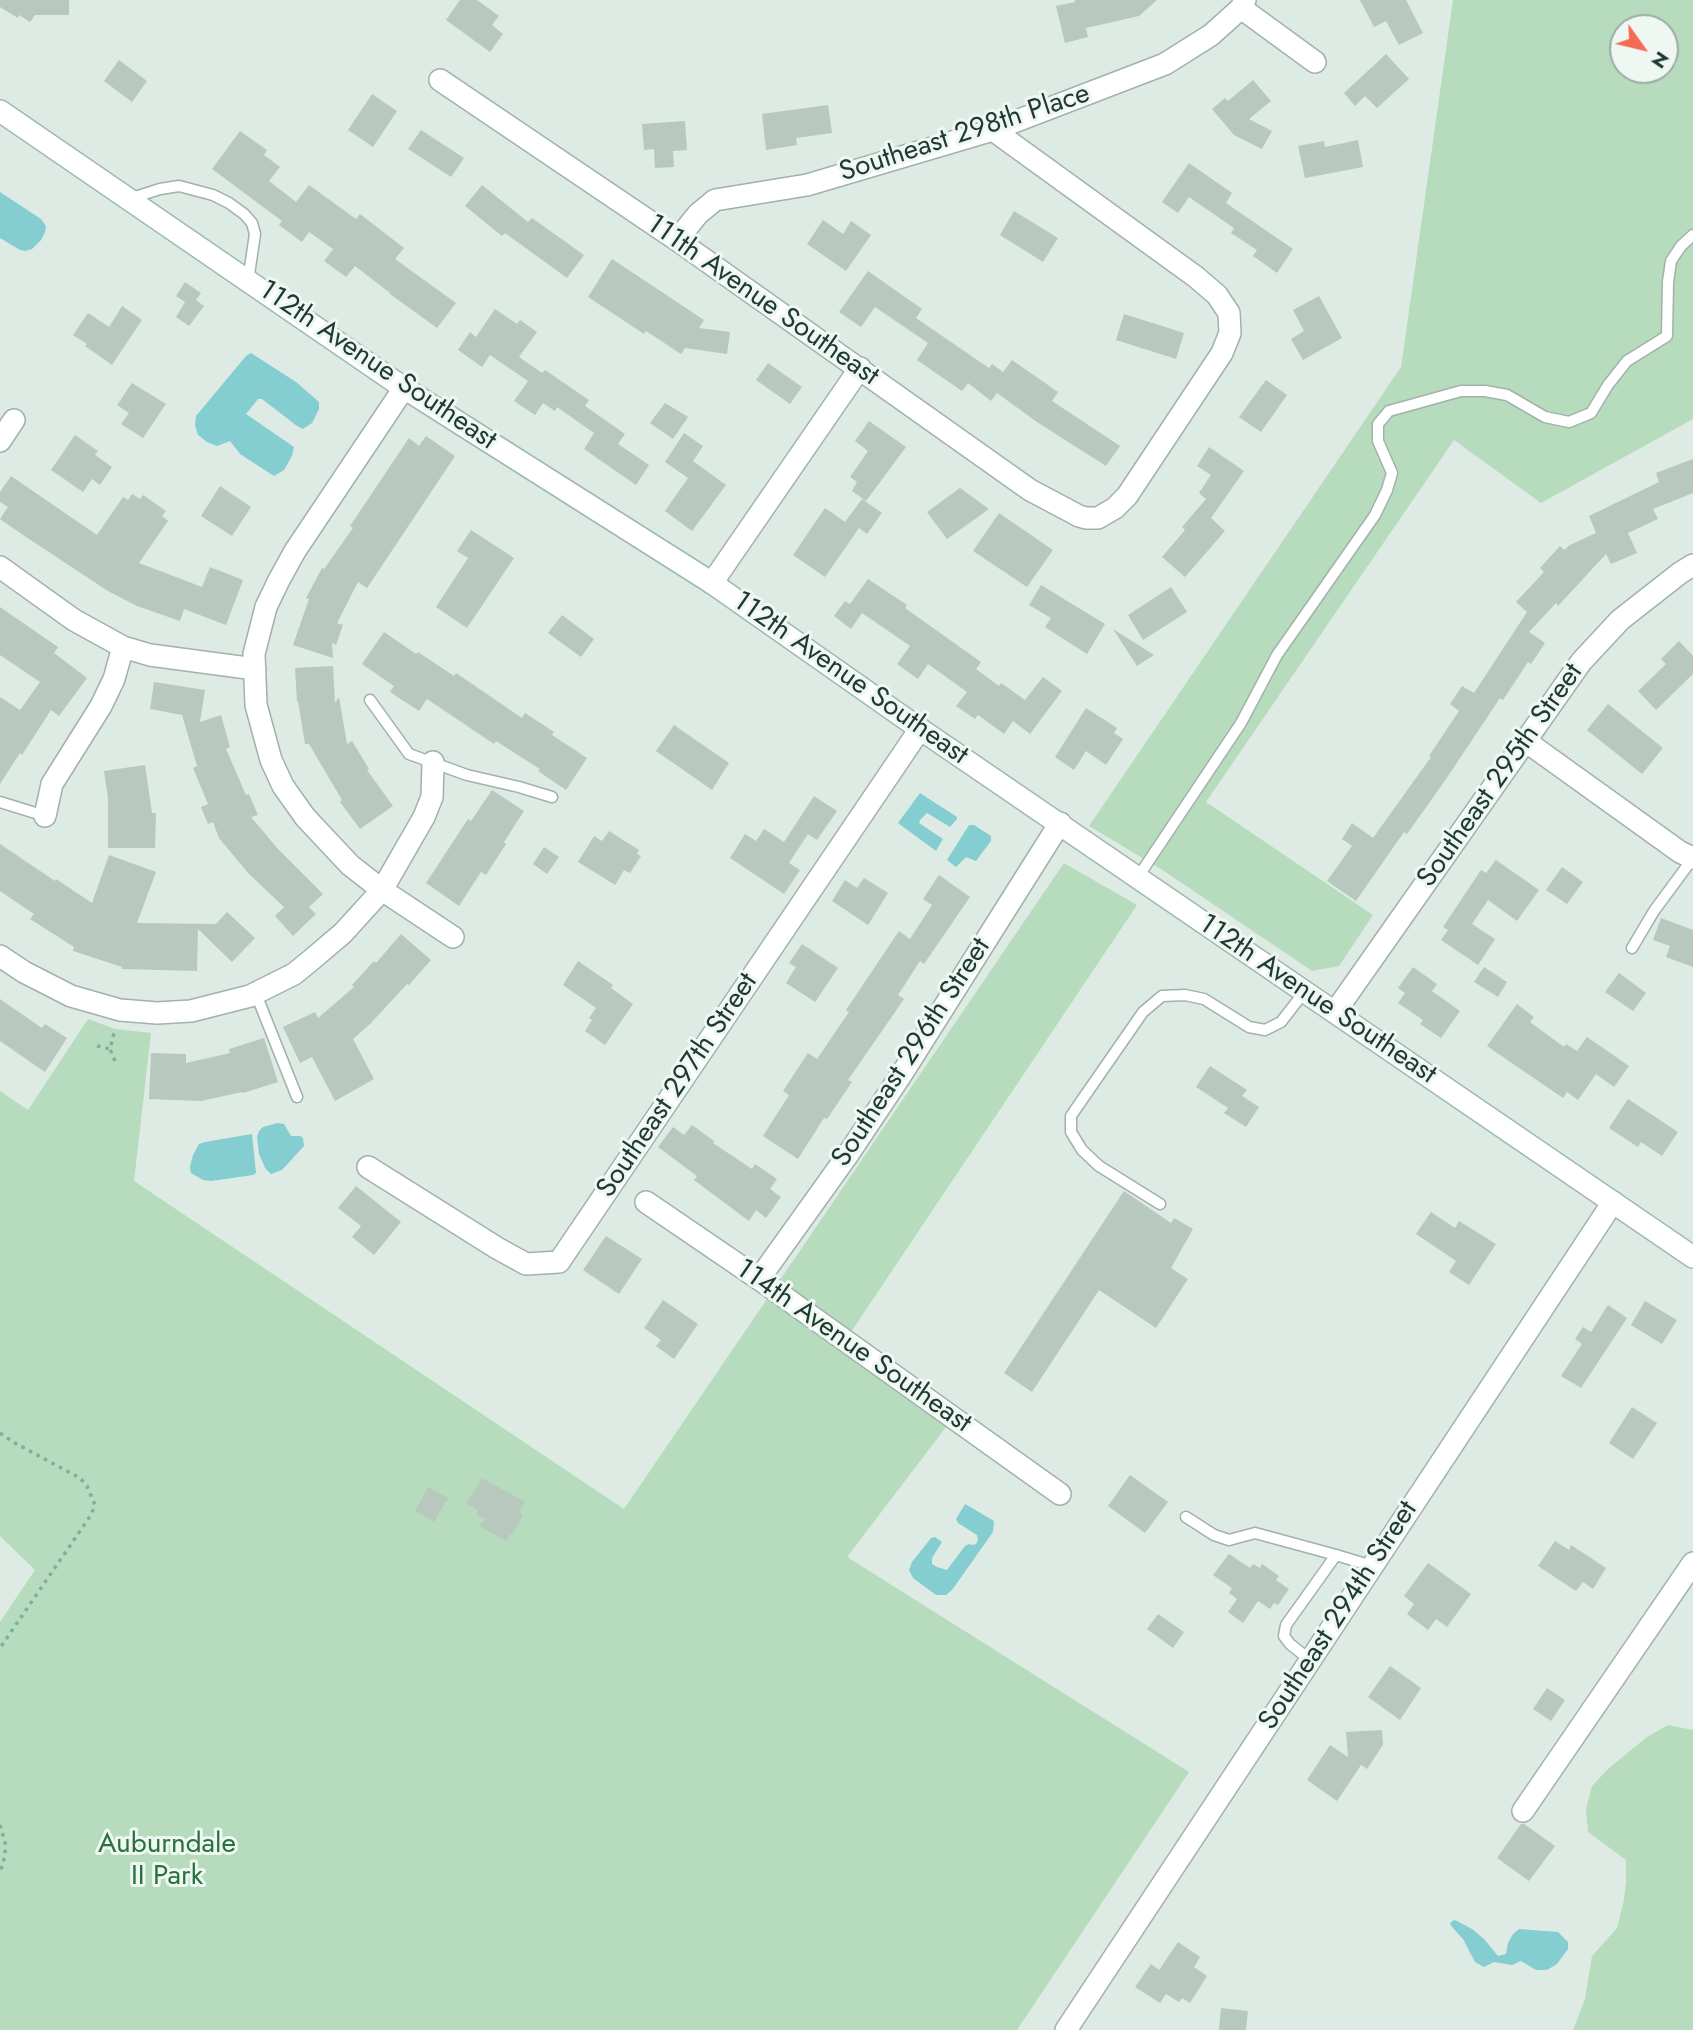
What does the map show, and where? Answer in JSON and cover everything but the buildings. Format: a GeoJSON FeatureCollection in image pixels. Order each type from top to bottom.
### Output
{"type":"FeatureCollection","features":[{"type":"Feature","properties":{"kind":"street"},"geometry":{"type":"LineString","coordinates":[[1243,4],[1315,62]]}},
{"type":"Feature","properties":{"kind":"street","name":"Southeast 298th Place"},"geometry":{"type":"LineString","coordinates":[[677,240],[698,214],[715,200],[807,185],[993,130],[1165,64],[1212,35],[1243,4]]}},
{"type":"Feature","properties":{"kind":"street","name":"111th Avenue Southeast"},"geometry":{"type":"LineString","coordinates":[[440,80],[677,240],[1030,489],[1086,519],[1098,518],[1108,513],[1126,496],[1222,353],[1230,333],[1228,313],[1217,295],[1196,277],[993,130]]}},
{"type":"Feature","properties":{"kind":"street","name":"112th Avenue Southeast"},"geometry":{"type":"LineString","coordinates":[[0,111],[404,388],[712,583],[920,729],[1693,1257]]}},
{"type":"Feature","properties":{"kind":"street"},"geometry":{"type":"LineString","coordinates":[[712,583],[860,368]]}},
{"type":"Feature","properties":{"kind":"street"},"geometry":{"type":"LineString","coordinates":[[404,388],[295,551],[266,607],[254,654],[256,705],[271,760],[283,786],[305,817],[350,864],[382,890],[453,937]]}},
{"type":"Feature","properties":{"kind":"street"},"geometry":{"type":"LineString","coordinates":[[0,441],[14,420]]}},
{"type":"Feature","properties":{"kind":"street","name":"Southeast 295th Street"},"geometry":{"type":"LineString","coordinates":[[1335,1012],[1581,662],[1620,620],[1693,565]]}},
{"type":"Feature","properties":{"kind":"street"},"geometry":{"type":"LineString","coordinates":[[0,567],[74,620],[123,647],[150,655],[255,669]]}},
{"type":"Feature","properties":{"kind":"street"},"geometry":{"type":"LineString","coordinates":[[45,816],[52,784],[101,706],[114,680],[123,647]]}},
{"type":"Feature","properties":{"kind":"street","name":"Southeast 297th Street"},"geometry":{"type":"LineString","coordinates":[[368,1167],[526,1264],[559,1262],[920,729]]}},
{"type":"Feature","properties":{"kind":"street"},"geometry":{"type":"LineString","coordinates":[[1524,740],[1680,852],[1693,858]]}},
{"type":"Feature","properties":{"kind":"street"},"geometry":{"type":"LineString","coordinates":[[0,956],[24,972],[71,996],[120,1010],[191,1012],[256,994],[294,974],[310,961],[343,933],[382,890],[424,817],[432,796],[433,762]]}},
{"type":"Feature","properties":{"kind":"street","name":"Southeast 296th Street"},"geometry":{"type":"LineString","coordinates":[[759,1279],[903,1072],[1060,823]]}},
{"type":"Feature","properties":{"kind":"street","name":"114th Avenue Southeast"},"geometry":{"type":"LineString","coordinates":[[646,1202],[759,1279],[1060,1494]]}},
{"type":"Feature","properties":{"kind":"street","name":"Southeast 294th Street"},"geometry":{"type":"LineString","coordinates":[[1066,2030],[1612,1202]]}},
{"type":"Feature","properties":{"kind":"street"},"geometry":{"type":"LineString","coordinates":[[1523,1811],[1693,1563]]}},
{"type":"Feature","properties":{"kind":"lane"},"geometry":{"type":"LineString","coordinates":[[129,199],[179,186],[213,195],[229,203],[253,223],[255,234],[248,281]]}},
{"type":"Feature","properties":{"kind":"lane"},"geometry":{"type":"LineString","coordinates":[[1138,877],[1241,723],[1277,655],[1375,515],[1392,473],[1378,441],[1378,424],[1389,411],[1461,391],[1485,391],[1507,396],[1545,417],[1569,422],[1591,413],[1627,361],[1667,336],[1671,261],[1693,235]]}},
{"type":"Feature","properties":{"kind":"lane"},"geometry":{"type":"LineString","coordinates":[[370,700],[408,754],[467,775],[552,797]]}},
{"type":"Feature","properties":{"kind":"lane"},"geometry":{"type":"LineString","coordinates":[[0,802],[45,816]]}},
{"type":"Feature","properties":{"kind":"lane"},"geometry":{"type":"LineString","coordinates":[[1632,948],[1654,911],[1693,858]]}},
{"type":"Feature","properties":{"kind":"lane"},"geometry":{"type":"LineString","coordinates":[[1160,1204],[1099,1166],[1082,1150],[1071,1132],[1071,1116],[1083,1097],[1143,1012],[1162,996],[1185,995],[1204,999],[1249,1027],[1265,1030],[1281,1022],[1304,991]]}},
{"type":"Feature","properties":{"kind":"lane"},"geometry":{"type":"LineString","coordinates":[[256,994],[297,1097]]}},
{"type":"Feature","properties":{"kind":"lane"},"geometry":{"type":"LineString","coordinates":[[1186,1517],[1214,1535],[1229,1540],[1255,1533],[1372,1566]]}},
{"type":"Feature","properties":{"kind":"lane"},"geometry":{"type":"LineString","coordinates":[[1310,1660],[1284,1636],[1286,1625],[1336,1555]]}},
{"type":"Feature","properties":{"kind":"path"},"geometry":{"type":"LineString","coordinates":[[115,1061],[110,1049],[120,1010]]}},
{"type":"Feature","properties":{"kind":"path"},"geometry":{"type":"LineString","coordinates":[[97,1046],[110,1049]]}},
{"type":"Feature","properties":{"kind":"path"},"geometry":{"type":"LineString","coordinates":[[0,1433],[80,1478],[88,1486],[94,1506],[91,1515],[0,1648]]}},
{"type":"Feature","properties":{"kind":"path"},"geometry":{"type":"LineString","coordinates":[[0,1825],[6,1846],[0,1870]]}},
{"type":"Feature","properties":{"kind":"green space"},"geometry":{"type":"Polygon","coordinates":[[[1453,0],[1693,0],[1693,419],[1541,503],[1454,440],[1206,802],[1373,915],[1339,966],[1312,971],[1161,869],[1089,826],[1401,367],[1453,0]]]}},
{"type":"Feature","properties":{"kind":"green space","name":"Auburndale II Park"},"geometry":{"type":"Polygon","coordinates":[[[1064,863],[1137,905],[851,1332],[959,1410],[847,1557],[1189,1772],[1017,2030],[0,2030],[0,1622],[35,1570],[0,1536],[0,1091],[28,1110],[88,1019],[115,1029],[151,1033],[134,1181],[624,1509],[1064,863]]]}},
{"type":"Feature","properties":{"kind":"green space"},"geometry":{"type":"Polygon","coordinates":[[[1668,1725],[1693,1730],[1693,2030],[1573,2030],[1585,1999],[1592,1956],[1617,1928],[1626,1883],[1626,1860],[1588,1832],[1586,1809],[1592,1786],[1609,1768],[1647,1737],[1668,1725]]]}},
{"type":"Feature","properties":{"kind":"water"},"geometry":{"type":"Polygon","coordinates":[[[0,192],[41,219],[46,226],[41,240],[32,249],[20,250],[0,238],[0,192]]]}},
{"type":"Feature","properties":{"kind":"water"},"geometry":{"type":"Polygon","coordinates":[[[251,353],[296,382],[319,402],[319,409],[312,423],[303,429],[262,399],[258,399],[246,414],[294,447],[284,470],[274,476],[240,454],[230,441],[217,446],[207,442],[198,435],[195,425],[196,416],[251,353]]]}},
{"type":"Feature","properties":{"kind":"water"},"geometry":{"type":"Polygon","coordinates":[[[920,793],[957,817],[950,827],[927,813],[920,820],[919,823],[943,839],[936,851],[898,823],[920,793]]]}},
{"type":"Feature","properties":{"kind":"water"},"geometry":{"type":"Polygon","coordinates":[[[969,825],[974,825],[991,836],[991,841],[976,861],[966,857],[956,867],[947,860],[969,825]]]}},
{"type":"Feature","properties":{"kind":"water"},"geometry":{"type":"Polygon","coordinates":[[[284,1124],[291,1136],[303,1138],[304,1146],[282,1170],[271,1174],[259,1154],[257,1137],[263,1127],[284,1124]]]}},
{"type":"Feature","properties":{"kind":"water"},"geometry":{"type":"Polygon","coordinates":[[[252,1134],[256,1173],[253,1175],[211,1181],[191,1173],[193,1155],[199,1144],[252,1134]]]}},
{"type":"Feature","properties":{"kind":"water"},"geometry":{"type":"Polygon","coordinates":[[[965,1504],[994,1521],[993,1532],[952,1590],[946,1595],[936,1595],[913,1578],[909,1570],[931,1538],[935,1537],[942,1542],[932,1558],[932,1564],[947,1570],[965,1546],[976,1544],[977,1535],[956,1519],[965,1504]]]}},
{"type":"Feature","properties":{"kind":"water"},"geometry":{"type":"Polygon","coordinates":[[[1455,1920],[1484,1939],[1498,1956],[1506,1954],[1508,1943],[1519,1929],[1558,1932],[1568,1942],[1568,1949],[1557,1964],[1547,1970],[1536,1970],[1521,1961],[1512,1965],[1494,1962],[1484,1967],[1475,1962],[1463,1939],[1450,1924],[1455,1920]]]}}]}
